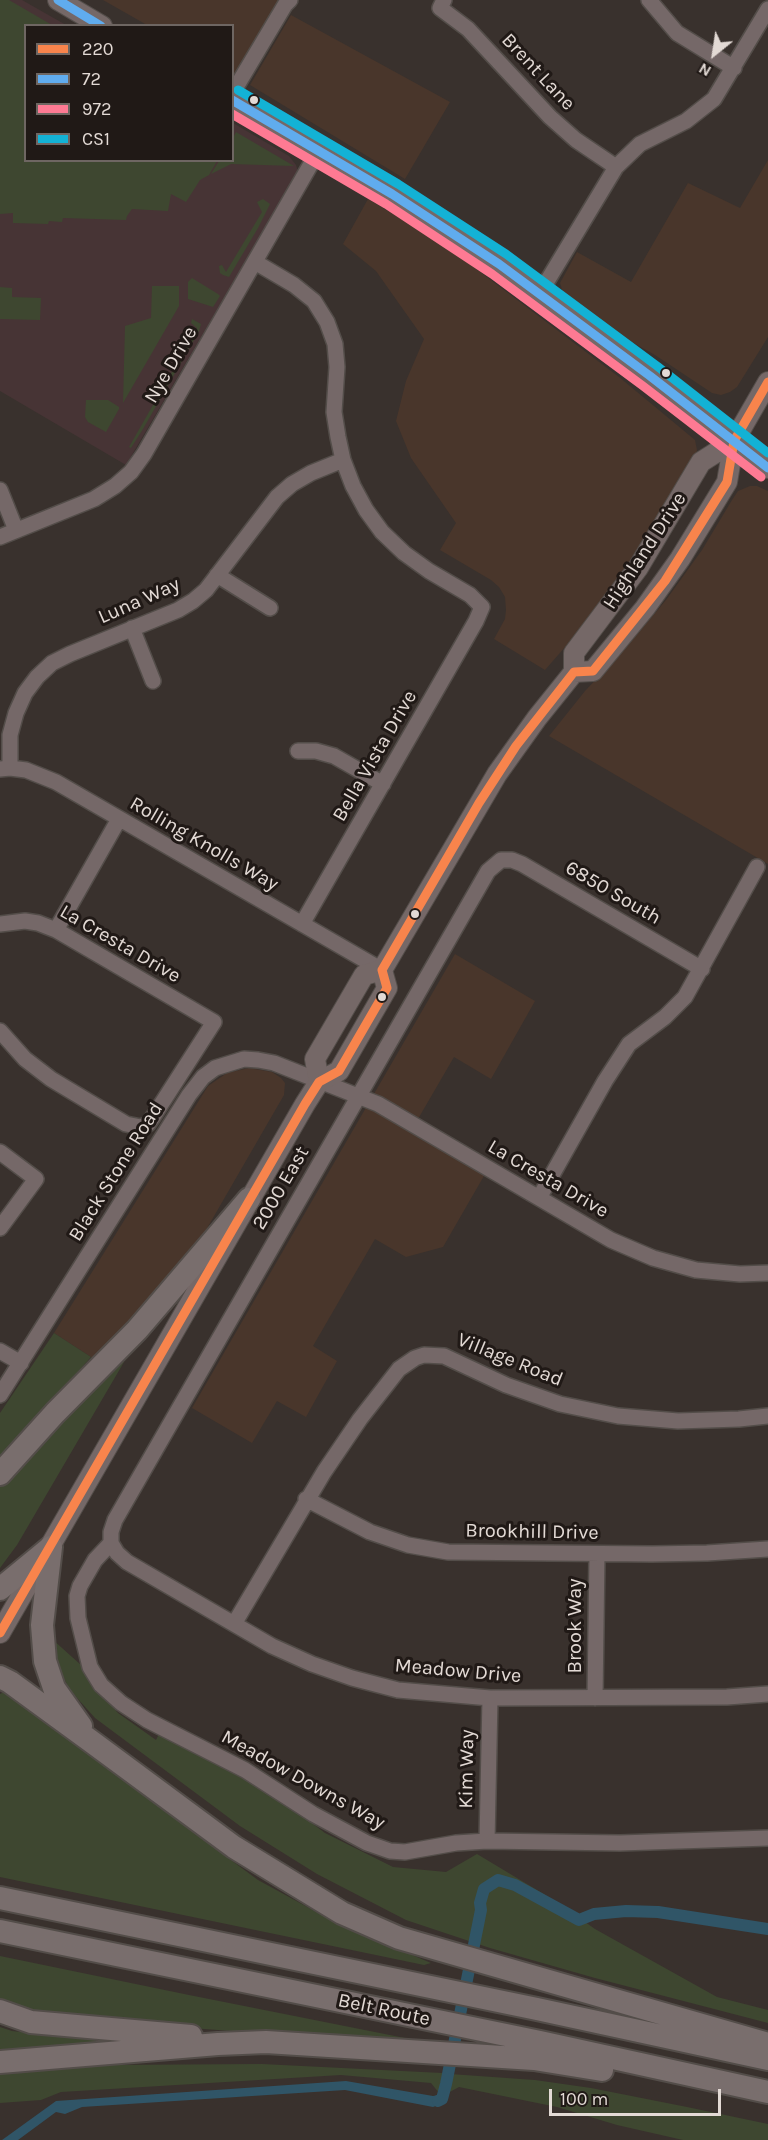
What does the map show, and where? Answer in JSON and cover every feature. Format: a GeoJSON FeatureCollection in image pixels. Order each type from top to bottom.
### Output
{"type":"FeatureCollection","features":[{"type":"Feature","properties":{"kind":"highway"},"geometry":{"type":"LineString","coordinates":[[0,1474],[137,1330],[249,1199]]}},
{"type":"Feature","properties":{"kind":"highway"},"geometry":{"type":"LineString","coordinates":[[0,1589],[51,1547]]}},
{"type":"Feature","properties":{"kind":"highway"},"geometry":{"type":"LineString","coordinates":[[51,1547],[42,1625],[45,1661],[54,1688],[92,1742]]}},
{"type":"Feature","properties":{"kind":"highway"},"geometry":{"type":"LineString","coordinates":[[0,1677],[10,1682],[234,1848],[342,1912],[399,1938],[768,2044]]}},
{"type":"Feature","properties":{"kind":"highway","name":"Belt Route"},"geometry":{"type":"LineString","coordinates":[[0,1898],[537,2008],[768,2059]]}},
{"type":"Feature","properties":{"kind":"highway","name":"Belt Route"},"geometry":{"type":"LineString","coordinates":[[0,1931],[540,2042],[768,2092]]}},
{"type":"Feature","properties":{"kind":"highway"},"geometry":{"type":"LineString","coordinates":[[0,2011],[32,2022],[267,2042],[534,2059],[768,2097]]}},
{"type":"Feature","properties":{"kind":"highway"},"geometry":{"type":"LineString","coordinates":[[0,2062],[267,2042]]}},
{"type":"Feature","properties":{"kind":"main road"},"geometry":{"type":"LineString","coordinates":[[65,2],[99,24]]}},
{"type":"Feature","properties":{"kind":"main road"},"geometry":{"type":"LineString","coordinates":[[234,101],[424,215],[540,293],[768,468]]}},
{"type":"Feature","properties":{"kind":"main road","name":"Highland Drive"},"geometry":{"type":"LineString","coordinates":[[574,672],[593,671],[665,580],[727,482],[734,441],[768,382]]}},
{"type":"Feature","properties":{"kind":"main road","name":"Highland Drive"},"geometry":{"type":"LineString","coordinates":[[319,1082],[315,1059],[364,975],[382,970],[497,774],[537,718],[574,672],[574,652],[638,568],[701,462],[734,441]]}},
{"type":"Feature","properties":{"kind":"main road","name":"Highland Drive"},"geometry":{"type":"LineString","coordinates":[[0,1633],[249,1199],[319,1082],[339,1071],[387,988],[382,970]]}},
{"type":"Feature","properties":{"kind":"street"},"geometry":{"type":"LineString","coordinates":[[234,91],[290,0]]}},
{"type":"Feature","properties":{"kind":"street","name":"Brent Lane"},"geometry":{"type":"LineString","coordinates":[[444,0],[440,8],[468,29],[550,117],[576,140],[616,167]]}},
{"type":"Feature","properties":{"kind":"street"},"geometry":{"type":"LineString","coordinates":[[649,0],[677,33],[734,68]]}},
{"type":"Feature","properties":{"kind":"street"},"geometry":{"type":"LineString","coordinates":[[540,293],[616,167],[640,144],[686,121],[714,99],[768,9]]}},
{"type":"Feature","properties":{"kind":"street","name":"Nye Drive"},"geometry":{"type":"LineString","coordinates":[[0,537],[94,499],[115,486],[131,472],[144,454],[319,150]]}},
{"type":"Feature","properties":{"kind":"street"},"geometry":{"type":"LineString","coordinates":[[255,262],[314,301],[327,322],[335,344],[337,366],[334,412],[343,460]]}},
{"type":"Feature","properties":{"kind":"street","name":"Luna Way"},"geometry":{"type":"LineString","coordinates":[[5,769],[16,713],[25,693],[52,663],[178,610],[193,601],[217,575],[277,497],[292,484],[311,473],[343,460]]}},
{"type":"Feature","properties":{"kind":"street","name":"Bella Vista Drive"},"geometry":{"type":"LineString","coordinates":[[302,924],[482,607],[470,595],[404,553],[382,532],[366,510],[353,486],[343,460]]}},
{"type":"Feature","properties":{"kind":"street"},"geometry":{"type":"LineString","coordinates":[[0,490],[16,530]]}},
{"type":"Feature","properties":{"kind":"street"},"geometry":{"type":"LineString","coordinates":[[217,575],[270,608]]}},
{"type":"Feature","properties":{"kind":"street"},"geometry":{"type":"LineString","coordinates":[[132,628],[153,681]]}},
{"type":"Feature","properties":{"kind":"street"},"geometry":{"type":"LineString","coordinates":[[298,751],[316,751],[334,756],[383,783]]}},
{"type":"Feature","properties":{"kind":"street","name":"Rolling Knolls Way"},"geometry":{"type":"LineString","coordinates":[[5,769],[26,770],[41,775],[382,970]]}},
{"type":"Feature","properties":{"kind":"street"},"geometry":{"type":"LineString","coordinates":[[56,930],[119,819]]}},
{"type":"Feature","properties":{"kind":"street","name":"6850 South"},"geometry":{"type":"LineString","coordinates":[[501,860],[512,860],[522,864],[702,969]]}},
{"type":"Feature","properties":{"kind":"street","name":"2000 East"},"geometry":{"type":"LineString","coordinates":[[111,1543],[111,1532],[115,1520],[488,871],[501,860]]}},
{"type":"Feature","properties":{"kind":"street"},"geometry":{"type":"LineString","coordinates":[[539,1198],[605,1081],[629,1044],[665,1017],[685,997],[756,867]]}},
{"type":"Feature","properties":{"kind":"street","name":"La Cresta Drive"},"geometry":{"type":"LineString","coordinates":[[0,924],[25,921],[56,930],[214,1022],[153,1117],[148,1124],[141,1127],[126,1124],[51,1079],[25,1059],[0,1031]]}},
{"type":"Feature","properties":{"kind":"street","name":"Black Stone Road"},"geometry":{"type":"LineString","coordinates":[[0,1395],[202,1077],[230,1062],[258,1060],[290,1069],[319,1082]]}},
{"type":"Feature","properties":{"kind":"street","name":"La Cresta Drive"},"geometry":{"type":"LineString","coordinates":[[319,1082],[378,1104],[612,1240],[653,1258],[696,1270],[740,1274],[768,1273]]}},
{"type":"Feature","properties":{"kind":"street"},"geometry":{"type":"LineString","coordinates":[[0,1152],[36,1179],[0,1228]]}},
{"type":"Feature","properties":{"kind":"street"},"geometry":{"type":"LineString","coordinates":[[0,1351],[21,1363]]}},
{"type":"Feature","properties":{"kind":"street","name":"Village Road"},"geometry":{"type":"LineString","coordinates":[[234,1624],[306,1499],[360,1419],[399,1369],[415,1358],[424,1355],[444,1356],[506,1385],[560,1404],[618,1416],[678,1421],[768,1416]]}},
{"type":"Feature","properties":{"kind":"street","name":"Brookhill Drive"},"geometry":{"type":"LineString","coordinates":[[306,1499],[370,1532],[408,1545],[448,1552],[707,1553],[768,1549]]}},
{"type":"Feature","properties":{"kind":"street","name":"Meadow Drive"},"geometry":{"type":"LineString","coordinates":[[111,1543],[127,1562],[272,1646],[302,1660],[352,1678],[398,1690],[490,1698],[727,1697],[768,1694]]}},
{"type":"Feature","properties":{"kind":"street","name":"Meadow Downs Way"},"geometry":{"type":"LineString","coordinates":[[111,1543],[95,1560],[80,1586],[77,1605],[90,1667],[101,1685],[121,1703],[147,1720],[245,1770],[321,1819],[367,1844],[390,1851],[405,1852],[456,1842],[620,1843],[768,1838]]}},
{"type":"Feature","properties":{"kind":"street","name":"Brook Way"},"geometry":{"type":"LineString","coordinates":[[596,1698],[597,1554]]}},
{"type":"Feature","properties":{"kind":"street","name":"Kim Way"},"geometry":{"type":"LineString","coordinates":[[487,1841],[490,1698]]}},
{"type":"Feature","properties":{"kind":"shaded area"},"geometry":{"type":"Polygon","coordinates":[[[0,0],[22,0],[64,24],[24,24],[24,162],[234,162],[234,124],[289,156],[298,172],[126,465],[0,391],[0,0]]]}},
{"type":"Feature","properties":{"kind":"shaded area"},"geometry":{"type":"Polygon","coordinates":[[[103,0],[281,0],[236,77],[234,76],[234,24],[145,24],[103,0]]]}},
{"type":"Feature","properties":{"kind":"shaded area"},"geometry":{"type":"Polygon","coordinates":[[[291,15],[450,102],[405,179],[250,85],[291,15]]]}},
{"type":"Feature","properties":{"kind":"shaded area"},"geometry":{"type":"Polygon","coordinates":[[[768,160],[768,337],[737,387],[730,392],[721,395],[712,393],[655,355],[605,327],[564,296],[560,283],[577,252],[631,282],[688,183],[740,208],[768,160]]]}},
{"type":"Feature","properties":{"kind":"shaded area"},"geometry":{"type":"Polygon","coordinates":[[[368,199],[440,242],[619,377],[695,440],[696,458],[623,574],[593,615],[545,670],[494,639],[505,619],[506,610],[505,597],[499,587],[440,550],[456,523],[411,458],[396,421],[406,381],[424,339],[376,271],[343,244],[368,199]]]}},
{"type":"Feature","properties":{"kind":"shaded area"},"geometry":{"type":"Polygon","coordinates":[[[757,486],[768,491],[768,864],[549,736],[585,691],[624,650],[666,600],[702,550],[738,491],[757,486]]]}},
{"type":"Feature","properties":{"kind":"shaded area"},"geometry":{"type":"Polygon","coordinates":[[[455,954],[535,1001],[491,1079],[454,1057],[418,1119],[492,1162],[443,1247],[406,1257],[375,1239],[313,1346],[337,1361],[306,1417],[277,1401],[252,1443],[192,1408],[455,954]]]}},
{"type":"Feature","properties":{"kind":"shaded area"},"geometry":{"type":"Polygon","coordinates":[[[249,1068],[272,1072],[281,1078],[285,1083],[284,1095],[206,1230],[190,1253],[97,1359],[91,1357],[54,1333],[208,1086],[227,1073],[249,1068]]]}},
{"type":"Feature","properties":{"kind":"green space"},"geometry":{"type":"Polygon","coordinates":[[[0,0],[9,0],[50,24],[24,24],[24,162],[216,162],[209,175],[200,180],[186,202],[171,194],[168,211],[132,209],[126,220],[63,218],[62,222],[49,221],[48,224],[13,223],[13,213],[0,214],[0,0]]]}},
{"type":"Feature","properties":{"kind":"green space"},"geometry":{"type":"Polygon","coordinates":[[[236,132],[294,166],[231,164],[211,174],[218,162],[234,162],[236,132]]]}},
{"type":"Feature","properties":{"kind":"green space"},"geometry":{"type":"Polygon","coordinates":[[[263,199],[270,204],[258,228],[229,277],[223,275],[220,273],[219,266],[222,265],[226,272],[262,212],[257,202],[263,199]]]}},
{"type":"Feature","properties":{"kind":"green space"},"geometry":{"type":"Polygon","coordinates":[[[192,278],[220,296],[213,307],[188,299],[188,282],[192,278]]]}},
{"type":"Feature","properties":{"kind":"green space"},"geometry":{"type":"Polygon","coordinates":[[[152,286],[179,286],[179,306],[123,403],[125,326],[151,318],[152,286]]]}},
{"type":"Feature","properties":{"kind":"green space"},"geometry":{"type":"Polygon","coordinates":[[[0,287],[12,288],[12,297],[41,298],[40,320],[0,319],[0,287]]]}},
{"type":"Feature","properties":{"kind":"green space"},"geometry":{"type":"Polygon","coordinates":[[[192,319],[201,324],[199,331],[131,448],[129,447],[197,328],[191,323],[192,319]]]}},
{"type":"Feature","properties":{"kind":"green space"},"geometry":{"type":"Polygon","coordinates":[[[86,400],[108,400],[119,407],[106,432],[88,422],[85,417],[86,400]]]}},
{"type":"Feature","properties":{"kind":"green space"},"geometry":{"type":"Polygon","coordinates":[[[54,1333],[91,1357],[0,1461],[0,1413],[54,1333]]]}},
{"type":"Feature","properties":{"kind":"green space"},"geometry":{"type":"Polygon","coordinates":[[[122,1360],[124,1362],[17,1545],[0,1568],[0,1485],[89,1390],[122,1360]]]}},
{"type":"Feature","properties":{"kind":"green space"},"geometry":{"type":"Polygon","coordinates":[[[52,1639],[81,1665],[97,1689],[118,1713],[156,1740],[159,1734],[268,1790],[325,1833],[393,1867],[446,1872],[477,1854],[557,1902],[595,1929],[717,1997],[768,2010],[768,2023],[490,1948],[406,1920],[317,1874],[240,1826],[95,1718],[69,1689],[54,1656],[52,1639]]]}},
{"type":"Feature","properties":{"kind":"green space"},"geometry":{"type":"Polygon","coordinates":[[[4,1692],[258,1880],[333,1921],[431,1963],[424,1965],[0,1877],[0,1694],[4,1692]]]}},
{"type":"Feature","properties":{"kind":"green space"},"geometry":{"type":"Polygon","coordinates":[[[0,1956],[425,2042],[370,2041],[149,2025],[0,2010],[0,1956]]]}},
{"type":"Feature","properties":{"kind":"green space"},"geometry":{"type":"Polygon","coordinates":[[[0,2027],[12,2031],[106,2043],[0,2052],[0,2027]]]}},
{"type":"Feature","properties":{"kind":"green space"},"geometry":{"type":"Polygon","coordinates":[[[262,2064],[442,2073],[443,2076],[439,2093],[431,2083],[341,2075],[61,2092],[41,2100],[0,2103],[0,2073],[105,2065],[262,2064]]]}},
{"type":"Feature","properties":{"kind":"green space"},"geometry":{"type":"Polygon","coordinates":[[[450,2074],[535,2080],[591,2088],[687,2107],[768,2124],[768,2140],[683,2140],[617,2125],[557,2107],[459,2087],[446,2094],[450,2074]]]}},
{"type":"Feature","properties":{"kind":"water"},"geometry":{"type":"Polygon","coordinates":[[[346,2081],[433,2096],[439,2095],[441,2088],[450,2091],[446,2102],[433,2107],[345,2090],[82,2107],[65,2114],[56,2112],[18,2140],[2,2140],[56,2101],[346,2081]]]}},
{"type":"Feature","properties":{"kind":"waterway"},"geometry":{"type":"LineString","coordinates":[[438,2101],[442,2099],[446,2084],[481,1910],[480,1903],[484,1889],[498,1880],[515,1885],[579,1920],[594,1914],[626,1911],[658,1912],[768,1929]]}},
{"type":"Feature","properties":{"kind":"transit line","name":"72"},"geometry":{"type":"LineString","coordinates":[[58,0],[98,24]]}},
{"type":"Feature","properties":{"kind":"transit line","name":"CS1"},"geometry":{"type":"LineString","coordinates":[[238,90],[398,184],[506,254],[657,366],[768,453]]}},
{"type":"Feature","properties":{"kind":"transit line","name":"72"},"geometry":{"type":"LineString","coordinates":[[234,101],[392,194],[499,264],[650,376],[768,468]]}},
{"type":"Feature","properties":{"kind":"transit line","name":"972"},"geometry":{"type":"LineString","coordinates":[[234,115],[386,204],[492,274],[761,477]]}},
{"type":"Feature","properties":{"kind":"transit line","name":"220"},"geometry":{"type":"LineString","coordinates":[[0,1633],[305,1104],[319,1082],[339,1071],[387,988],[382,970],[479,803],[516,746],[574,672],[593,671],[665,581],[727,482],[734,441],[768,382]]}}]}
